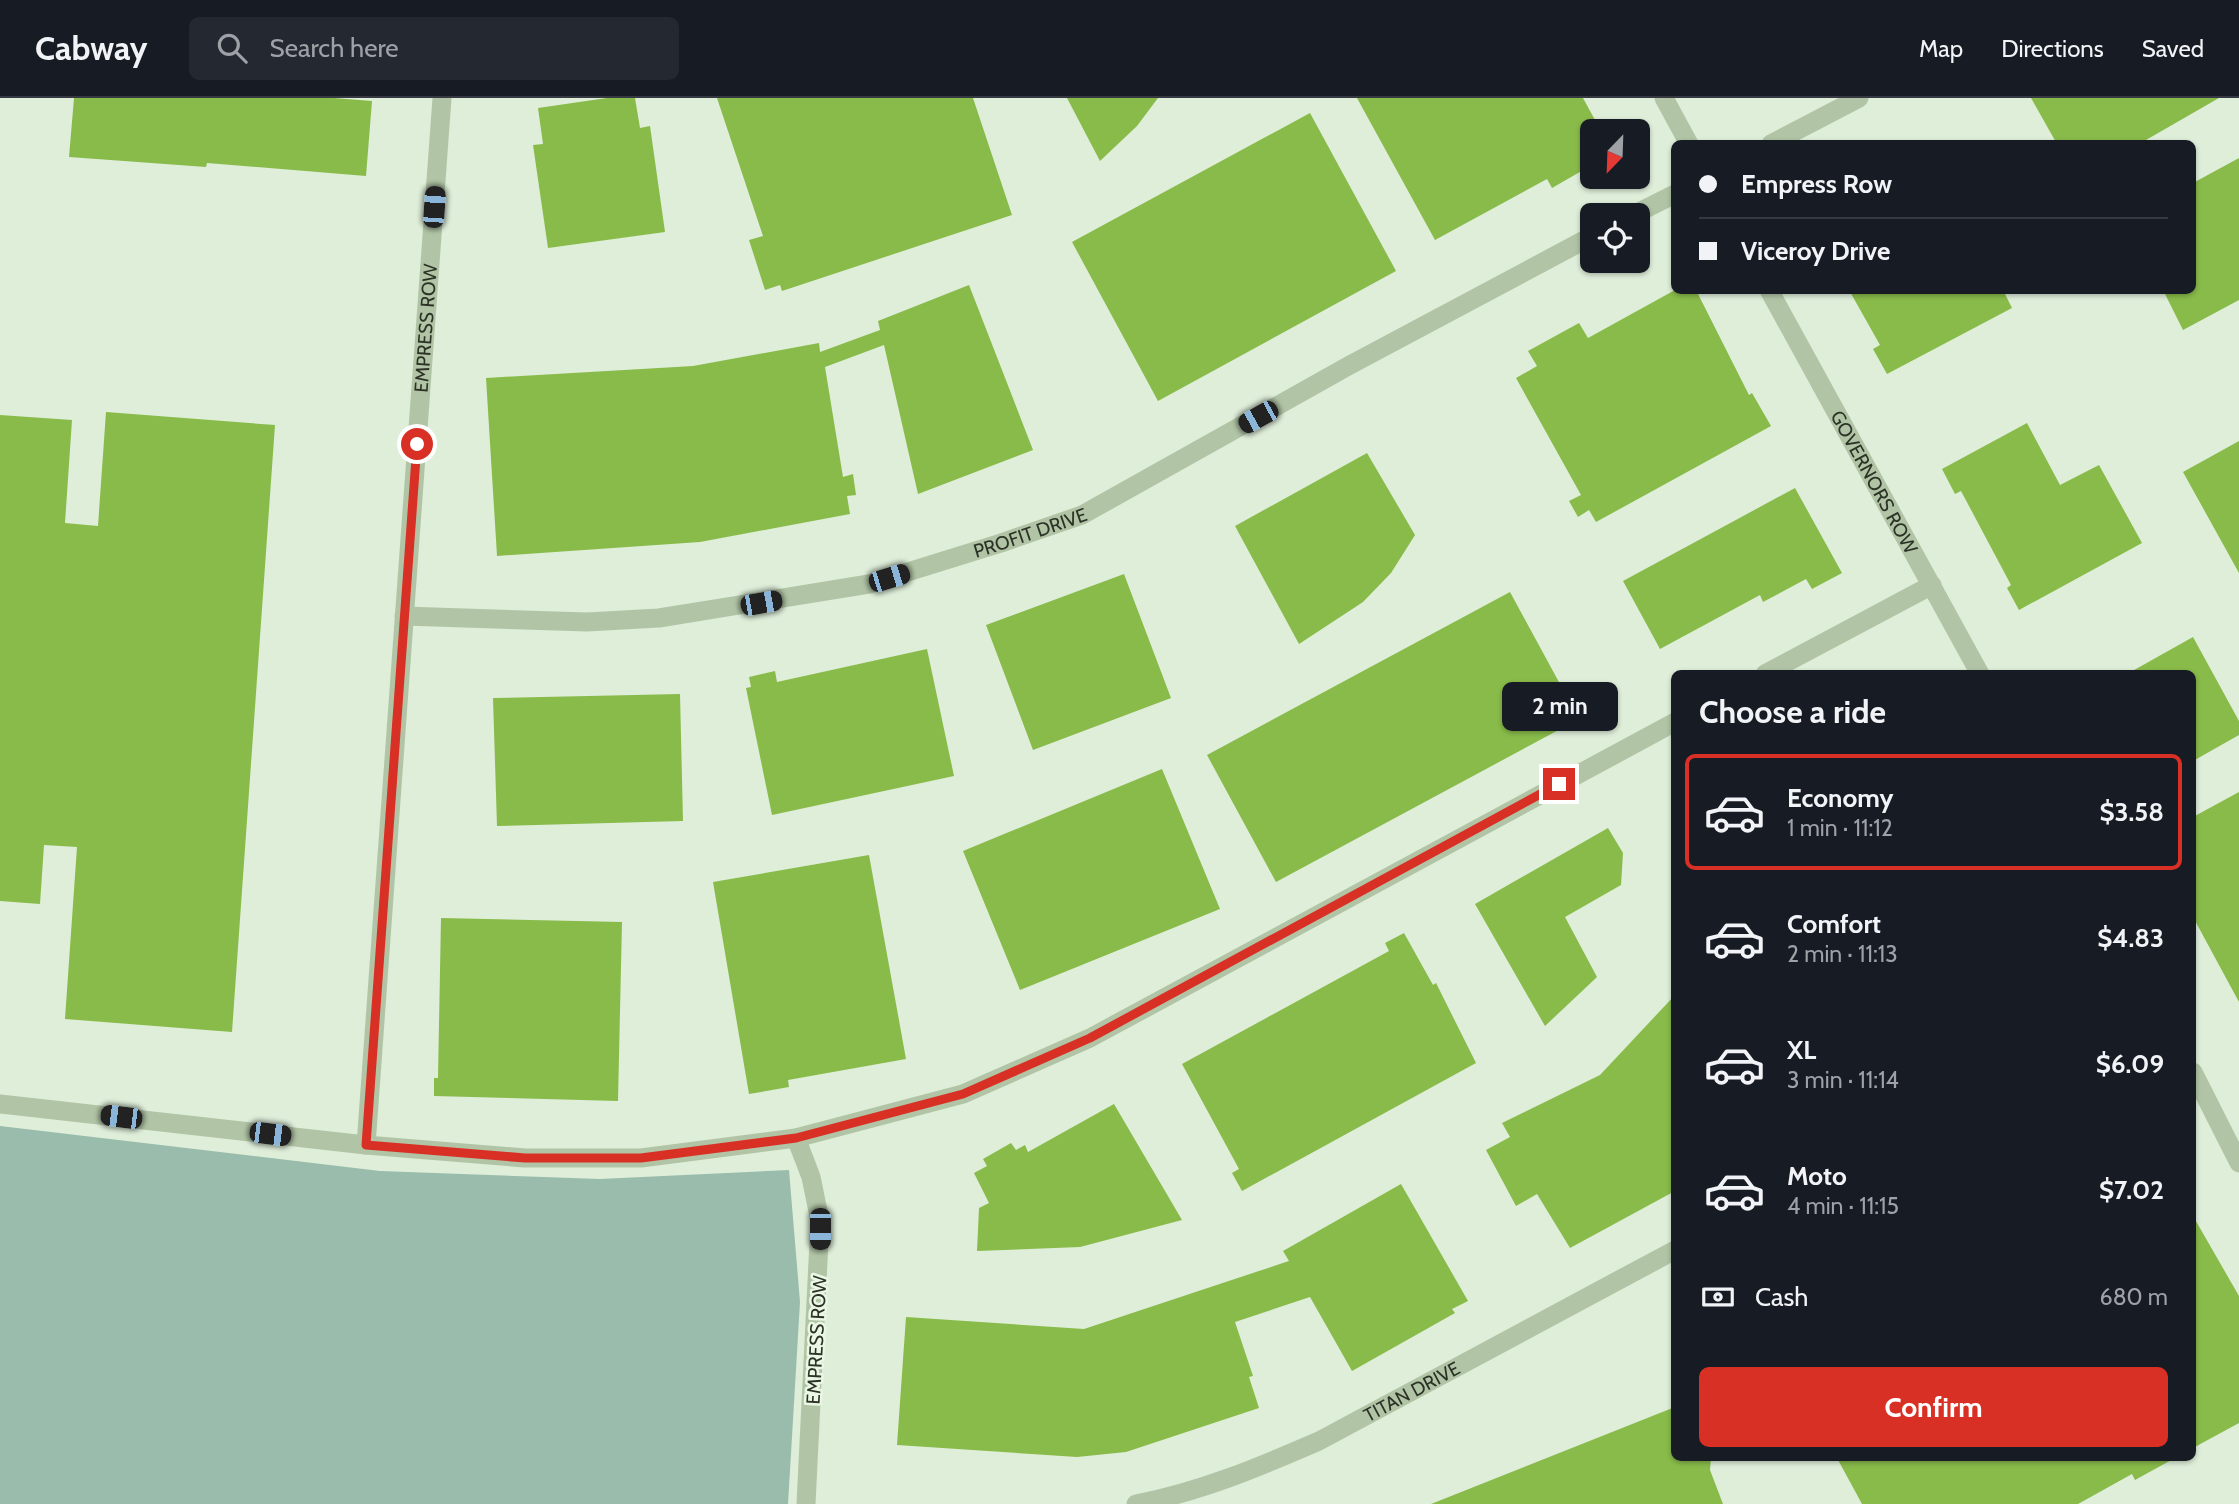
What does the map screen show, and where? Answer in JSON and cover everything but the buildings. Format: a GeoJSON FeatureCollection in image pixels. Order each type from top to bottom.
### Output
{"type":"FeatureCollection","features":[{"type":"Feature","properties":{"kind":"street","name":"EMPRESS ROW"},"geometry":{"type":"LineString","coordinates":[[366,1145],[442,98]]}},
{"type":"Feature","properties":{"kind":"street"},"geometry":{"type":"LineString","coordinates":[[1664,98],[1687,140]]}},
{"type":"Feature","properties":{"kind":"street"},"geometry":{"type":"LineString","coordinates":[[1779,140],[1859,98]]}},
{"type":"Feature","properties":{"kind":"street"},"geometry":{"type":"LineString","coordinates":[[1650,206],[1671,196]]}},
{"type":"Feature","properties":{"kind":"street","name":"PROFIT DRIVE"},"geometry":{"type":"LineString","coordinates":[[404,617],[587,622],[659,618],[869,584],[1001,543],[1082,515],[1350,365],[1580,242]]}},
{"type":"Feature","properties":{"kind":"street","name":"GOVERNORS ROW"},"geometry":{"type":"LineString","coordinates":[[1771,294],[1978,670]]}},
{"type":"Feature","properties":{"kind":"street"},"geometry":{"type":"LineString","coordinates":[[1773,670],[1932,586]]}},
{"type":"Feature","properties":{"kind":"street"},"geometry":{"type":"LineString","coordinates":[[0,1104],[366,1145],[525,1158],[641,1158],[796,1138],[963,1094],[1090,1038],[1671,724]]}},
{"type":"Feature","properties":{"kind":"street"},"geometry":{"type":"LineString","coordinates":[[2196,1078],[2239,1163]]}},
{"type":"Feature","properties":{"kind":"street","name":"EMPRESS ROW"},"geometry":{"type":"LineString","coordinates":[[796,1138],[811,1177],[820,1221],[807,1504]]}},
{"type":"Feature","properties":{"kind":"street","name":"TITAN DRIVE"},"geometry":{"type":"LineString","coordinates":[[1136,1504],[1180,1496],[1258,1468],[1319,1441],[1671,1252]]}},
{"type":"Feature","properties":{"kind":"green space"},"geometry":{"type":"Polygon","coordinates":[[[0,1126],[380,1171],[600,1179],[789,1170],[800,1302],[788,1504],[0,1504],[0,1126]]]}},
{"type":"Feature","properties":{"kind":"route"},"geometry":{"type":"LineString","coordinates":[[417,444],[366,1145],[525,1158],[641,1158],[796,1138],[963,1094],[1090,1038],[1559,784]]}}]}
